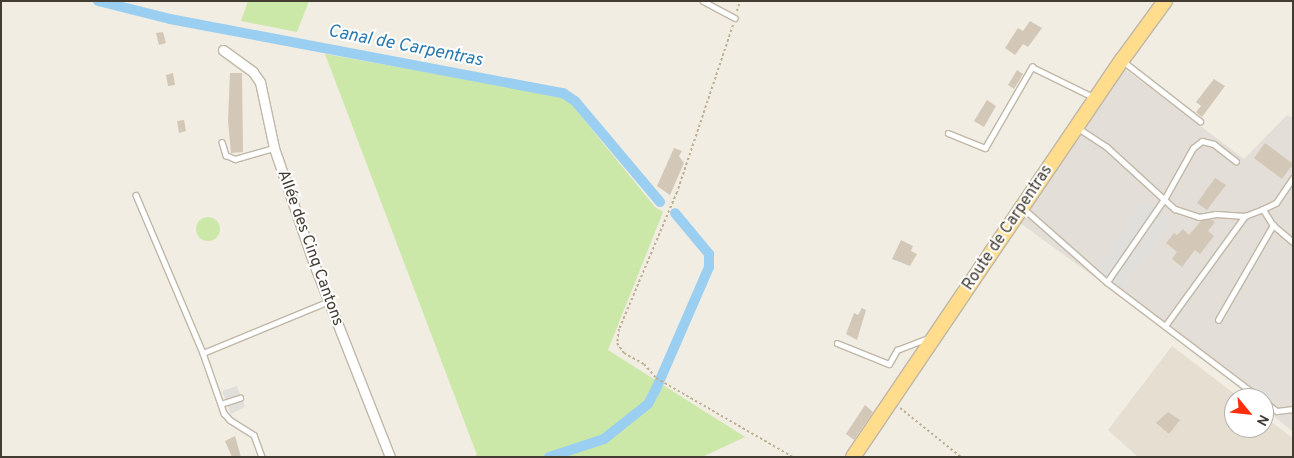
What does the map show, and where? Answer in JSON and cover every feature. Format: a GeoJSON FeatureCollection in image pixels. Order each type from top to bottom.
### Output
{"type":"FeatureCollection","features":[{"type":"Feature","properties":{"kind":"main road","name":"Route de Carpentras"},"geometry":{"type":"LineString","coordinates":[[853,457],[1122,60],[1165,1]]}},
{"type":"Feature","properties":{"kind":"street","name":"Allée des Cinq Cantons"},"geometry":{"type":"LineString","coordinates":[[223,50],[253,72],[260,82],[274,148],[329,301],[390,457]]}},
{"type":"Feature","properties":{"kind":"lane"},"geometry":{"type":"LineString","coordinates":[[702,1],[735,18]]}},
{"type":"Feature","properties":{"kind":"lane"},"geometry":{"type":"LineString","coordinates":[[1122,60],[1200,121]]}},
{"type":"Feature","properties":{"kind":"lane"},"geometry":{"type":"LineString","coordinates":[[948,133],[985,148],[1032,67],[1096,99]]}},
{"type":"Feature","properties":{"kind":"lane"},"geometry":{"type":"LineString","coordinates":[[1077,127],[1107,147],[1175,209],[1199,217],[1216,214],[1245,216],[1263,209],[1276,203],[1293,178]]}},
{"type":"Feature","properties":{"kind":"lane"},"geometry":{"type":"LineString","coordinates":[[1107,282],[1165,198],[1193,148],[1202,141],[1214,144],[1236,161]]}},
{"type":"Feature","properties":{"kind":"lane"},"geometry":{"type":"LineString","coordinates":[[222,142],[226,155],[234,159],[274,148]]}},
{"type":"Feature","properties":{"kind":"lane"},"geometry":{"type":"LineString","coordinates":[[136,195],[202,353],[221,404],[230,420],[254,435],[262,457]]}},
{"type":"Feature","properties":{"kind":"lane"},"geometry":{"type":"LineString","coordinates":[[1022,208],[1107,282],[1247,388]]}},
{"type":"Feature","properties":{"kind":"lane"},"geometry":{"type":"LineString","coordinates":[[1263,209],[1273,225],[1293,242]]}},
{"type":"Feature","properties":{"kind":"lane"},"geometry":{"type":"LineString","coordinates":[[1165,326],[1245,216]]}},
{"type":"Feature","properties":{"kind":"lane"},"geometry":{"type":"LineString","coordinates":[[1218,320],[1273,225]]}},
{"type":"Feature","properties":{"kind":"lane"},"geometry":{"type":"LineString","coordinates":[[202,353],[329,301]]}},
{"type":"Feature","properties":{"kind":"lane"},"geometry":{"type":"LineString","coordinates":[[837,343],[889,364],[897,350],[936,335]]}},
{"type":"Feature","properties":{"kind":"lane"},"geometry":{"type":"LineString","coordinates":[[221,404],[240,398]]}},
{"type":"Feature","properties":{"kind":"lane"},"geometry":{"type":"LineString","coordinates":[[1274,409],[1277,411],[1293,409]]}},
{"type":"Feature","properties":{"kind":"path"},"geometry":{"type":"LineString","coordinates":[[740,1],[677,192],[619,330],[617,343],[624,353],[640,361],[656,378],[793,457]]}},
{"type":"Feature","properties":{"kind":"path"},"geometry":{"type":"LineString","coordinates":[[891,401],[961,457]]}},
{"type":"Feature","properties":{"kind":"shaded area"},"geometry":{"type":"Polygon","coordinates":[[[1125,69],[1244,159],[1287,115],[1293,118],[1292,431],[1274,416],[1274,388],[1240,388],[1176,336],[1020,223],[1125,69]]]}},
{"type":"Feature","properties":{"kind":"shaded area"},"geometry":{"type":"Polygon","coordinates":[[[1143,200],[1172,221],[1121,289],[1096,270],[1143,200]]]}},
{"type":"Feature","properties":{"kind":"shaded area"},"geometry":{"type":"Polygon","coordinates":[[[1172,346],[1227,388],[1224,388],[1224,438],[1274,438],[1274,424],[1293,438],[1293,457],[1138,457],[1108,430],[1172,346]]]}},
{"type":"Feature","properties":{"kind":"shaded area"},"geometry":{"type":"Polygon","coordinates":[[[237,386],[245,407],[231,414],[222,391],[237,386]]]}},
{"type":"Feature","properties":{"kind":"green space"},"geometry":{"type":"Polygon","coordinates":[[[248,1],[309,1],[297,32],[241,21],[248,1]]]}},
{"type":"Feature","properties":{"kind":"green space"},"geometry":{"type":"Polygon","coordinates":[[[325,54],[560,96],[572,105],[655,207],[663,212],[608,350],[745,437],[702,457],[473,457],[477,455],[325,54]]]}},
{"type":"Feature","properties":{"kind":"green space"},"geometry":{"type":"Polygon","coordinates":[[[208,217],[216,221],[220,229],[216,237],[208,241],[200,237],[196,229],[200,221],[208,217]]]}},
{"type":"Feature","properties":{"kind":"building"},"geometry":{"type":"Polygon","coordinates":[[[1030,21],[1042,28],[1028,47],[1023,44],[1015,55],[1005,48],[1018,28],[1023,31],[1030,21]]]}},
{"type":"Feature","properties":{"kind":"building"},"geometry":{"type":"Polygon","coordinates":[[[163,32],[166,43],[159,45],[156,33],[163,32]]]}},
{"type":"Feature","properties":{"kind":"building"},"geometry":{"type":"Polygon","coordinates":[[[1017,70],[1023,74],[1014,89],[1008,85],[1017,70]]]}},
{"type":"Feature","properties":{"kind":"building"},"geometry":{"type":"Polygon","coordinates":[[[173,73],[175,85],[168,86],[166,75],[173,73]]]}},
{"type":"Feature","properties":{"kind":"building"},"geometry":{"type":"Polygon","coordinates":[[[230,73],[242,73],[243,152],[231,153],[228,121],[230,73]]]}},
{"type":"Feature","properties":{"kind":"building"},"geometry":{"type":"Polygon","coordinates":[[[1214,79],[1225,86],[1202,117],[1196,112],[1201,106],[1196,102],[1214,79]]]}},
{"type":"Feature","properties":{"kind":"building"},"geometry":{"type":"Polygon","coordinates":[[[987,100],[996,106],[984,127],[974,121],[987,100]]]}},
{"type":"Feature","properties":{"kind":"building"},"geometry":{"type":"Polygon","coordinates":[[[184,120],[186,131],[179,133],[177,121],[184,120]]]}},
{"type":"Feature","properties":{"kind":"building"},"geometry":{"type":"Polygon","coordinates":[[[1265,143],[1293,164],[1282,179],[1254,158],[1265,143]]]}},
{"type":"Feature","properties":{"kind":"building"},"geometry":{"type":"Polygon","coordinates":[[[674,148],[682,151],[679,156],[684,163],[670,195],[657,186],[674,148]]]}},
{"type":"Feature","properties":{"kind":"building"},"geometry":{"type":"Polygon","coordinates":[[[1215,178],[1226,185],[1207,210],[1197,203],[1215,178]]]}},
{"type":"Feature","properties":{"kind":"building"},"geometry":{"type":"Polygon","coordinates":[[[1211,219],[1215,222],[1208,231],[1214,236],[1200,254],[1195,250],[1182,267],[1172,259],[1177,252],[1166,243],[1174,233],[1177,235],[1183,229],[1189,235],[1201,221],[1211,219]]]}},
{"type":"Feature","properties":{"kind":"building"},"geometry":{"type":"Polygon","coordinates":[[[901,240],[913,246],[911,251],[917,254],[910,266],[892,259],[901,240]]]}},
{"type":"Feature","properties":{"kind":"building"},"geometry":{"type":"Polygon","coordinates":[[[862,308],[866,310],[857,340],[846,334],[854,313],[858,315],[862,308]]]}},
{"type":"Feature","properties":{"kind":"building"},"geometry":{"type":"Polygon","coordinates":[[[865,405],[873,412],[854,440],[846,434],[865,405]]]}},
{"type":"Feature","properties":{"kind":"building"},"geometry":{"type":"Polygon","coordinates":[[[1168,412],[1180,420],[1169,434],[1156,423],[1168,412]]]}},
{"type":"Feature","properties":{"kind":"building"},"geometry":{"type":"Polygon","coordinates":[[[235,436],[241,457],[232,457],[225,441],[235,436]]]}},
{"type":"Feature","properties":{"kind":"waterway","name":"Canal de Carpentras"},"geometry":{"type":"LineString","coordinates":[[98,1],[170,19],[563,93],[575,101],[660,202]]}},
{"type":"Feature","properties":{"kind":"waterway","name":"Canal de Carpentras"},"geometry":{"type":"LineString","coordinates":[[549,457],[604,439],[648,404],[656,389],[709,267],[709,254],[675,213]]}}]}
